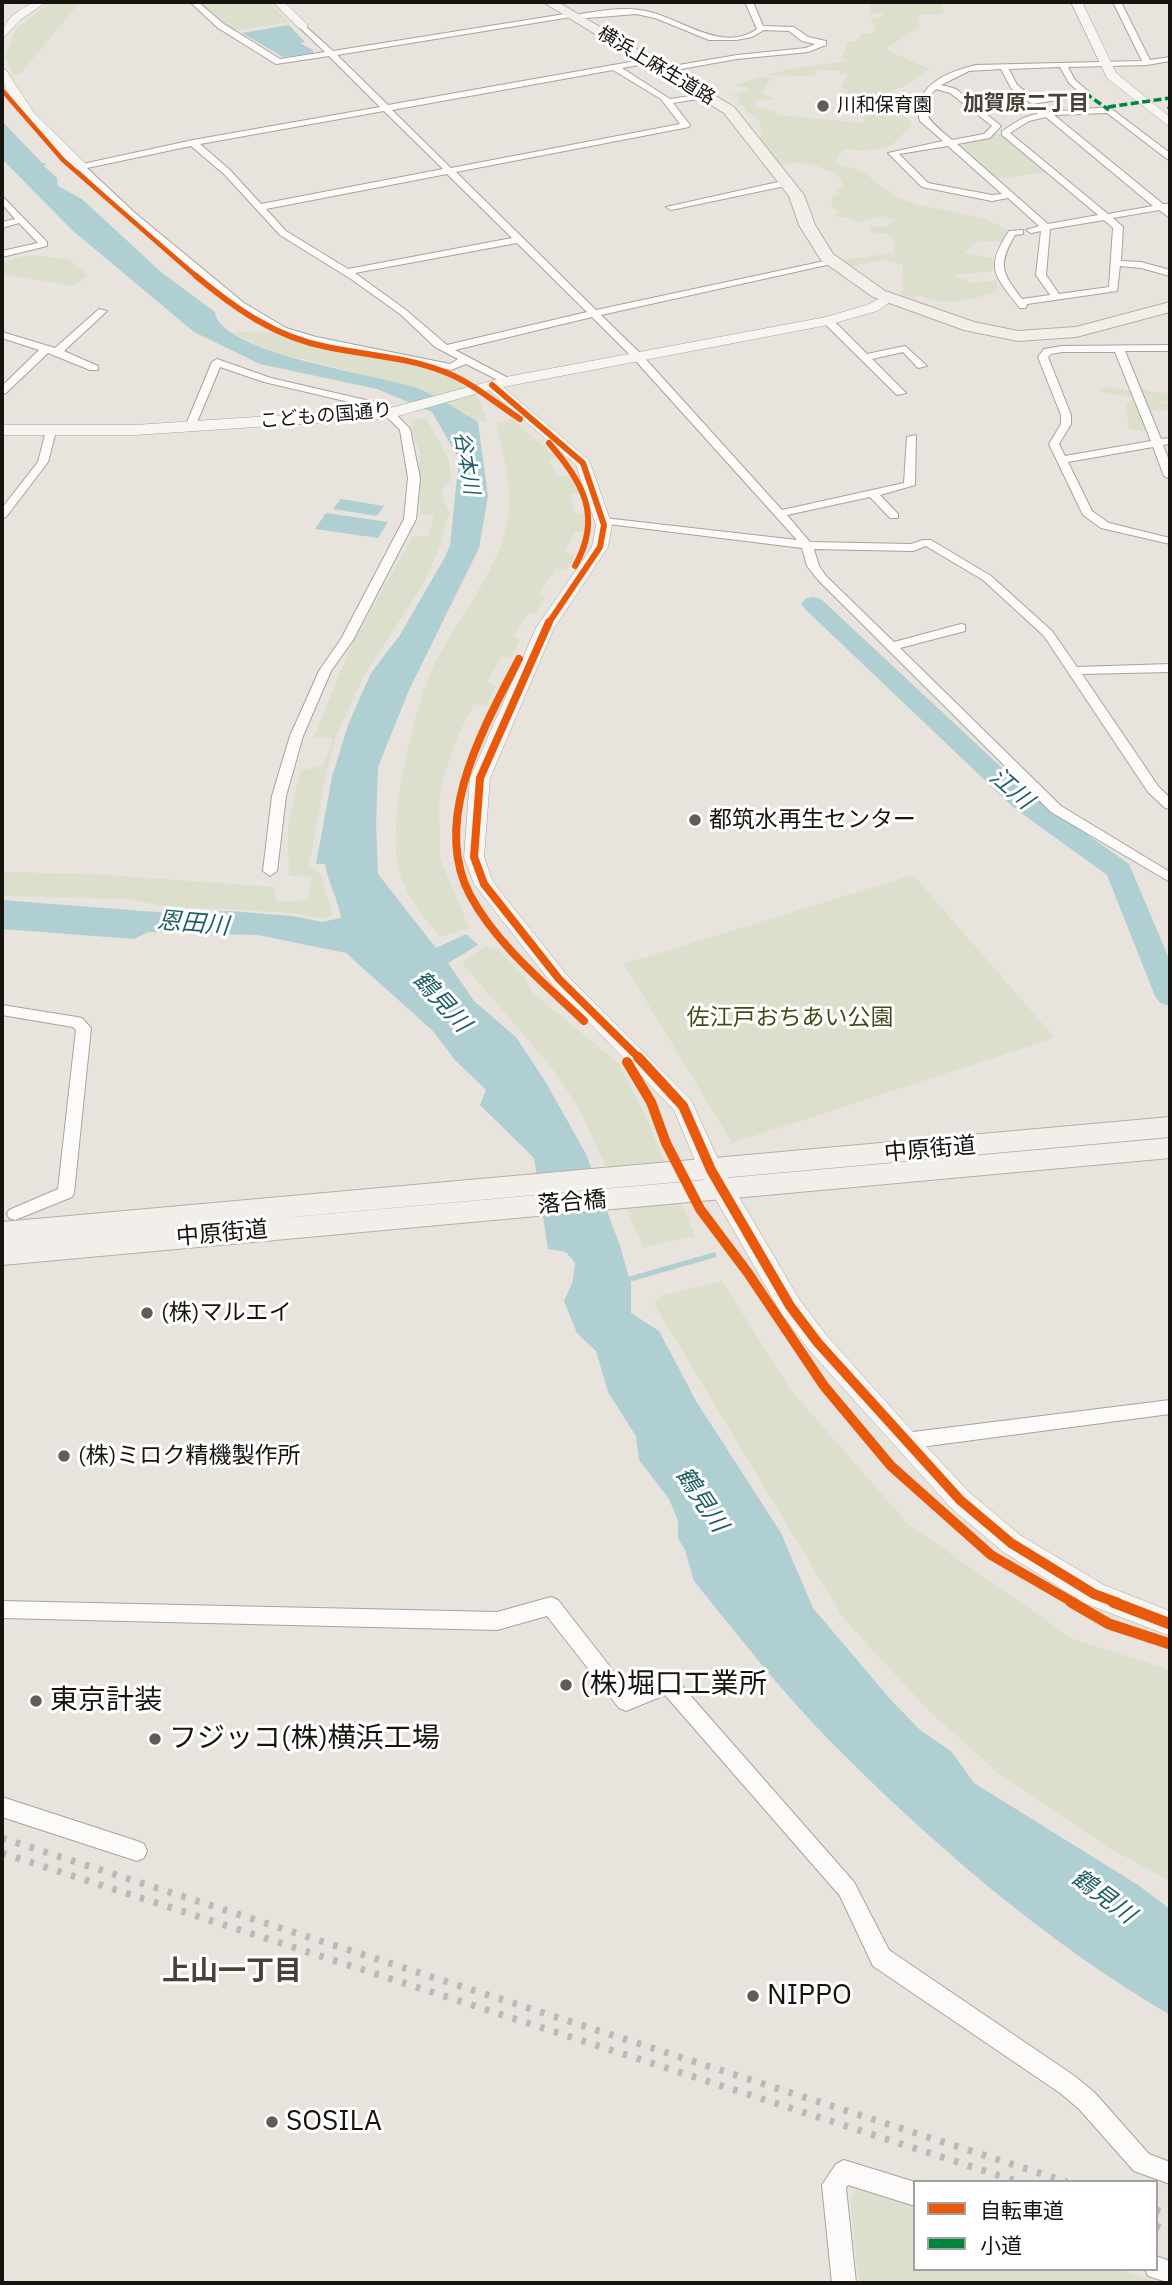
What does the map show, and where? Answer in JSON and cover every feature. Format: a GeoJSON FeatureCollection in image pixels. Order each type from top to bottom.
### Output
{"type":"FeatureCollection","features":[{"type":"Feature","properties":{"kind":"main road","name":"横浜上麻生道路"},"geometry":{"type":"LineString","coordinates":[[549,2],[707,94],[736,117],[760,152],[796,195],[813,237],[831,261],[870,290],[970,326],[1018,336],[1076,332],[1170,307]]}},
{"type":"Feature","properties":{"kind":"main road","name":"中原街道"},"geometry":{"type":"LineString","coordinates":[[707,1181],[1170,1127]]}},
{"type":"Feature","properties":{"kind":"main road","name":"中原街道"},"geometry":{"type":"LineString","coordinates":[[707,1181],[1170,1148]]}},
{"type":"Feature","properties":{"kind":"main road","name":"落合橋"},"geometry":{"type":"LineString","coordinates":[[441,1204],[707,1181]]}},
{"type":"Feature","properties":{"kind":"main road","name":"中原街道"},"geometry":{"type":"LineString","coordinates":[[6,1238],[441,1204]]}},
{"type":"Feature","properties":{"kind":"street"},"geometry":{"type":"LineString","coordinates":[[2,36],[17,17],[41,2]]}},
{"type":"Feature","properties":{"kind":"street"},"geometry":{"type":"LineString","coordinates":[[194,2],[221,26],[279,62],[573,16],[641,12],[659,16],[710,40],[744,37],[761,28],[791,29],[805,39],[823,43],[808,50],[737,57],[664,70]]}},
{"type":"Feature","properties":{"kind":"street"},"geometry":{"type":"LineString","coordinates":[[278,2],[638,357],[807,545],[813,566],[1056,809],[1170,878]]}},
{"type":"Feature","properties":{"kind":"street"},"geometry":{"type":"LineString","coordinates":[[749,2],[761,28]]}},
{"type":"Feature","properties":{"kind":"street"},"geometry":{"type":"LineString","coordinates":[[1076,2],[1104,65],[1120,84],[1170,123]]}},
{"type":"Feature","properties":{"kind":"street"},"geometry":{"type":"LineString","coordinates":[[1117,2],[1147,64]]}},
{"type":"Feature","properties":{"kind":"street"},"geometry":{"type":"LineString","coordinates":[[1046,227],[923,119],[919,107],[923,97],[964,69],[1147,64],[1170,59]]}},
{"type":"Feature","properties":{"kind":"street"},"geometry":{"type":"LineString","coordinates":[[81,167],[193,143],[647,61]]}},
{"type":"Feature","properties":{"kind":"street"},"geometry":{"type":"LineString","coordinates":[[1004,67],[1014,86],[1032,101],[1085,93],[1072,81],[1063,66]]}},
{"type":"Feature","properties":{"kind":"street"},"geometry":{"type":"LineString","coordinates":[[260,207],[686,125],[667,102],[615,67]]}},
{"type":"Feature","properties":{"kind":"street"},"geometry":{"type":"LineString","coordinates":[[2,73],[30,115],[81,167],[132,215],[242,305],[284,331],[451,367],[465,360]]}},
{"type":"Feature","properties":{"kind":"street"},"geometry":{"type":"LineString","coordinates":[[936,86],[953,91],[997,126],[987,136],[947,141],[892,153],[925,185],[992,198],[1010,195]]}},
{"type":"Feature","properties":{"kind":"street"},"geometry":{"type":"LineString","coordinates":[[667,102],[707,94]]}},
{"type":"Feature","properties":{"kind":"street"},"geometry":{"type":"LineString","coordinates":[[1168,209],[1107,217],[1012,233],[996,263],[997,272],[1021,304],[1114,289],[1118,227],[1107,217],[1005,133],[1011,127],[1031,118],[1108,110],[1170,157]]}},
{"type":"Feature","properties":{"kind":"street"},"geometry":{"type":"LineString","coordinates":[[1050,116],[1168,209]]}},
{"type":"Feature","properties":{"kind":"street"},"geometry":{"type":"LineString","coordinates":[[193,143],[260,207],[283,233],[403,312],[446,349],[465,360],[494,384],[583,463],[604,521],[600,547],[545,628],[491,750],[477,794],[474,857],[478,871],[493,897],[550,968],[683,1106],[707,1181],[790,1306],[818,1343],[905,1441],[960,1500],[1011,1543],[1094,1594],[1170,1624]]}},
{"type":"Feature","properties":{"kind":"street"},"geometry":{"type":"LineString","coordinates":[[671,207],[788,183]]}},
{"type":"Feature","properties":{"kind":"street"},"geometry":{"type":"LineString","coordinates":[[2,200],[44,244],[2,254]]}},
{"type":"Feature","properties":{"kind":"street"},"geometry":{"type":"LineString","coordinates":[[2,225],[22,220]]}},
{"type":"Feature","properties":{"kind":"street"},"geometry":{"type":"LineString","coordinates":[[1046,227],[1041,275],[1056,297]]}},
{"type":"Feature","properties":{"kind":"street"},"geometry":{"type":"LineString","coordinates":[[346,272],[518,240]]}},
{"type":"Feature","properties":{"kind":"street"},"geometry":{"type":"LineString","coordinates":[[446,349],[593,313],[831,261]]}},
{"type":"Feature","properties":{"kind":"street"},"geometry":{"type":"LineString","coordinates":[[1116,263],[1142,265],[1170,273]]}},
{"type":"Feature","properties":{"kind":"street","name":"こどもの国通り"},"geometry":{"type":"LineString","coordinates":[[2,430],[190,427],[393,412],[494,384],[828,321],[872,308],[889,298]]}},
{"type":"Feature","properties":{"kind":"street"},"geometry":{"type":"LineString","coordinates":[[2,391],[102,311]]}},
{"type":"Feature","properties":{"kind":"street"},"geometry":{"type":"LineString","coordinates":[[828,321],[901,393]]}},
{"type":"Feature","properties":{"kind":"street"},"geometry":{"type":"LineString","coordinates":[[2,335],[94,368]]}},
{"type":"Feature","properties":{"kind":"street"},"geometry":{"type":"LineString","coordinates":[[1170,348],[1062,349],[1048,351],[1043,357],[1066,415],[1066,424],[1054,444],[1087,513],[1105,526],[1170,541]]}},
{"type":"Feature","properties":{"kind":"street"},"geometry":{"type":"LineString","coordinates":[[865,358],[905,349],[922,366]]}},
{"type":"Feature","properties":{"kind":"street"},"geometry":{"type":"LineString","coordinates":[[1119,349],[1170,475]]}},
{"type":"Feature","properties":{"kind":"street"},"geometry":{"type":"LineString","coordinates":[[190,427],[217,362],[268,380],[369,402],[393,412],[405,429],[413,460],[410,519],[347,640],[335,652],[299,730],[279,796],[270,871]]}},
{"type":"Feature","properties":{"kind":"street"},"geometry":{"type":"LineString","coordinates":[[2,515],[43,461],[51,431]]}},
{"type":"Feature","properties":{"kind":"street"},"geometry":{"type":"LineString","coordinates":[[778,513],[909,485],[912,437]]}},
{"type":"Feature","properties":{"kind":"street"},"geometry":{"type":"LineString","coordinates":[[1061,460],[1156,441],[1170,441]]}},
{"type":"Feature","properties":{"kind":"street"},"geometry":{"type":"LineString","coordinates":[[872,493],[894,516]]}},
{"type":"Feature","properties":{"kind":"street"},"geometry":{"type":"LineString","coordinates":[[604,521],[807,545],[913,548],[927,542],[987,578],[1048,634],[1153,789],[1170,805]]}},
{"type":"Feature","properties":{"kind":"street"},"geometry":{"type":"LineString","coordinates":[[892,646],[951,627]]}},
{"type":"Feature","properties":{"kind":"street"},"geometry":{"type":"LineString","coordinates":[[1074,671],[1170,668]]}},
{"type":"Feature","properties":{"kind":"street"},"geometry":{"type":"LineString","coordinates":[[5,1015],[77,1022],[84,1028],[66,1193],[6,1238]]}},
{"type":"Feature","properties":{"kind":"street"},"geometry":{"type":"LineString","coordinates":[[905,1441],[1170,1408]]}},
{"type":"Feature","properties":{"kind":"street"},"geometry":{"type":"LineString","coordinates":[[446,1596],[455,1621]]}},
{"type":"Feature","properties":{"kind":"street"},"geometry":{"type":"LineString","coordinates":[[2,1610],[497,1621],[551,1606],[626,1702],[668,1684],[847,1889],[857,1904],[871,1945],[881,1958],[1068,2085],[1087,2101],[1142,2163],[1170,2173]]}},
{"type":"Feature","properties":{"kind":"street"},"geometry":{"type":"LineString","coordinates":[[2,1807],[137,1851]]}},
{"type":"Feature","properties":{"kind":"street"},"geometry":{"type":"LineString","coordinates":[[844,2283],[834,2185],[844,2172],[913,2193]]}},
{"type":"Feature","properties":{"kind":"green space"},"geometry":{"type":"Polygon","coordinates":[[[51,2],[80,2],[20,74],[13,74],[5,57],[16,29],[51,2]]]}},
{"type":"Feature","properties":{"kind":"green space"},"geometry":{"type":"Polygon","coordinates":[[[198,2],[269,2],[289,22],[235,31],[198,2]]]}},
{"type":"Feature","properties":{"kind":"green space"},"geometry":{"type":"Polygon","coordinates":[[[870,2],[941,2],[944,14],[917,15],[920,27],[885,49],[929,69],[907,85],[887,93],[911,98],[911,102],[902,103],[903,113],[912,125],[891,146],[865,151],[843,149],[834,163],[863,172],[896,197],[986,219],[1008,230],[1002,241],[975,242],[964,254],[995,258],[993,271],[955,275],[958,279],[968,279],[970,283],[997,280],[997,292],[948,302],[916,295],[914,298],[899,294],[905,288],[902,286],[903,264],[882,260],[848,267],[842,260],[893,253],[895,242],[887,233],[873,234],[870,230],[871,226],[885,227],[894,220],[883,216],[859,223],[850,217],[840,218],[835,214],[840,213],[830,206],[833,202],[832,196],[842,194],[835,191],[843,185],[840,177],[811,164],[780,166],[758,140],[762,132],[758,118],[746,111],[744,105],[737,104],[739,96],[730,96],[751,89],[736,85],[760,77],[771,78],[761,94],[777,99],[755,100],[756,107],[776,111],[777,115],[864,123],[865,108],[847,96],[847,89],[841,88],[847,75],[840,74],[840,71],[818,70],[814,76],[766,75],[794,68],[848,61],[842,58],[848,42],[857,41],[861,34],[872,33],[875,28],[871,18],[883,17],[882,13],[871,13],[870,2]]]}},
{"type":"Feature","properties":{"kind":"green space"},"geometry":{"type":"Polygon","coordinates":[[[992,134],[1001,134],[1045,172],[997,179],[955,142],[992,137],[992,134]]]}},
{"type":"Feature","properties":{"kind":"green space"},"geometry":{"type":"Polygon","coordinates":[[[27,255],[69,259],[87,275],[75,286],[2,274],[2,263],[27,255]]]}},
{"type":"Feature","properties":{"kind":"green space"},"geometry":{"type":"Polygon","coordinates":[[[230,332],[276,333],[399,361],[455,379],[479,400],[487,420],[478,422],[420,389],[274,352],[230,332]]]}},
{"type":"Feature","properties":{"kind":"green space"},"geometry":{"type":"Polygon","coordinates":[[[1108,387],[1132,391],[1140,387],[1151,392],[1170,393],[1169,402],[1153,400],[1170,405],[1170,410],[1140,411],[1146,431],[1129,429],[1126,406],[1134,398],[1102,392],[1099,389],[1108,387]]]}},
{"type":"Feature","properties":{"kind":"green space"},"geometry":{"type":"Polygon","coordinates":[[[426,418],[448,458],[452,479],[441,491],[449,513],[440,545],[424,583],[364,675],[337,734],[326,774],[309,866],[320,873],[333,915],[323,919],[294,913],[163,906],[127,899],[2,896],[2,872],[92,874],[275,887],[276,902],[309,900],[311,877],[289,876],[288,826],[300,771],[323,765],[333,739],[314,737],[353,642],[413,536],[428,537],[434,516],[420,514],[419,449],[411,420],[426,418]]]}},
{"type":"Feature","properties":{"kind":"green space"},"geometry":{"type":"Polygon","coordinates":[[[512,419],[556,457],[548,460],[558,477],[571,475],[580,493],[571,494],[574,514],[585,514],[584,532],[575,532],[564,553],[575,554],[567,570],[556,569],[539,593],[546,596],[535,614],[528,613],[513,637],[520,639],[511,658],[502,657],[487,682],[496,686],[486,706],[474,704],[460,731],[443,778],[439,802],[440,858],[469,928],[440,937],[411,898],[399,870],[396,824],[400,795],[412,732],[429,678],[437,659],[492,567],[506,527],[508,486],[496,423],[512,419]]]}},
{"type":"Feature","properties":{"kind":"green space","name":"佐江戸おちあい公園"},"geometry":{"type":"Polygon","coordinates":[[[913,875],[1055,1038],[732,1143],[624,964],[913,875]]]}},
{"type":"Feature","properties":{"kind":"green space"},"geometry":{"type":"Polygon","coordinates":[[[485,946],[498,949],[524,977],[533,993],[618,1063],[646,1117],[695,1236],[644,1247],[578,1107],[552,1068],[462,963],[485,946]]]}},
{"type":"Feature","properties":{"kind":"green space"},"geometry":{"type":"Polygon","coordinates":[[[722,1281],[790,1389],[908,1524],[1073,1639],[1170,1670],[1170,1881],[1109,1848],[998,1773],[928,1710],[844,1619],[654,1304],[663,1295],[722,1281]]]}},
{"type":"Feature","properties":{"kind":"green space"},"geometry":{"type":"Polygon","coordinates":[[[858,2188],[913,2205],[913,2271],[1124,2271],[1159,2283],[859,2283],[850,2198],[858,2188]]]}},
{"type":"Feature","properties":{"kind":"water"},"geometry":{"type":"Polygon","coordinates":[[[289,25],[305,42],[300,43],[313,50],[313,53],[283,57],[242,33],[289,25]]]}},
{"type":"Feature","properties":{"kind":"water"},"geometry":{"type":"Polygon","coordinates":[[[2,121],[42,163],[46,163],[44,166],[57,178],[58,186],[82,199],[161,272],[215,312],[224,327],[244,340],[304,361],[417,388],[478,422],[488,496],[479,548],[409,690],[378,767],[378,874],[436,948],[466,934],[478,945],[448,963],[474,1001],[516,1037],[545,1081],[586,1154],[631,1284],[631,1313],[659,1331],[696,1401],[781,1533],[813,1608],[891,1700],[920,1730],[951,1751],[974,1783],[1138,1885],[1170,1909],[1170,2015],[1123,1986],[1033,1922],[907,1815],[810,1720],[694,1581],[685,1550],[678,1538],[678,1521],[669,1499],[639,1460],[636,1436],[608,1392],[596,1351],[577,1333],[564,1301],[573,1281],[575,1263],[566,1252],[548,1249],[534,1158],[480,1105],[486,1090],[455,1060],[433,1031],[346,953],[258,935],[148,932],[134,939],[2,929],[2,900],[168,913],[229,911],[293,916],[322,922],[341,918],[325,864],[316,864],[332,777],[348,725],[371,673],[400,635],[450,545],[459,459],[432,412],[377,389],[260,364],[194,332],[72,230],[2,159],[2,121]]]}},
{"type":"Feature","properties":{"kind":"water"},"geometry":{"type":"Polygon","coordinates":[[[341,499],[384,506],[377,516],[333,509],[341,499]]]}},
{"type":"Feature","properties":{"kind":"water"},"geometry":{"type":"Polygon","coordinates":[[[326,513],[388,522],[378,538],[315,529],[326,513]]]}},
{"type":"Feature","properties":{"kind":"waterway","name":"江川"},"geometry":{"type":"LineString","coordinates":[[813,604],[1022,801],[1119,870],[1170,996]]}},
{"type":"Feature","properties":{"kind":"waterway"},"geometry":{"type":"LineString","coordinates":[[623,1281],[714,1255]]}},
{"type":"Feature","properties":{"kind":"railway"},"geometry":{"type":"LineString","coordinates":[[2,1838],[1061,2180]]}},
{"type":"Feature","properties":{"kind":"railway"},"geometry":{"type":"LineString","coordinates":[[2,1853],[1013,2180]]}},
{"type":"Feature","properties":{"kind":"railway"},"geometry":{"type":"LineString","coordinates":[[1158,2211],[1170,2214]]}},
{"type":"Feature","properties":{"kind":"railway"},"geometry":{"type":"LineString","coordinates":[[1158,2227],[1170,2231]]}},
{"type":"Feature","properties":{"kind":"marked path"},"geometry":{"type":"LineString","coordinates":[[1085,93],[1109,110]]}},
{"type":"Feature","properties":{"kind":"marked path"},"geometry":{"type":"LineString","coordinates":[[1108,107],[1170,98]]}},
{"type":"Feature","properties":{"kind":"cycle path"},"geometry":{"type":"LineString","coordinates":[[2,90],[41,138],[85,182],[252,319],[301,341],[441,370],[470,384],[520,419]]}},
{"type":"Feature","properties":{"kind":"cycle path"},"geometry":{"type":"LineString","coordinates":[[492,385],[583,463],[604,525],[600,547],[545,628],[480,778],[474,857],[484,884],[559,979],[656,1075],[683,1106],[711,1170],[790,1306],[818,1343],[905,1441],[960,1500],[1011,1543],[1094,1594],[1170,1624]]}},
{"type":"Feature","properties":{"kind":"cycle path"},"geometry":{"type":"LineString","coordinates":[[549,443],[580,486],[590,517],[589,533],[575,566]]}},
{"type":"Feature","properties":{"kind":"cycle path"},"geometry":{"type":"LineString","coordinates":[[519,659],[471,763],[458,820],[457,848],[462,875],[482,914],[514,953],[584,1021]]}},
{"type":"Feature","properties":{"kind":"cycle path"},"geometry":{"type":"LineString","coordinates":[[627,1062],[651,1102],[666,1143],[700,1209],[748,1273],[824,1386],[891,1466],[991,1555],[1109,1624],[1170,1644]]}},
{"type":"Feature","properties":{"kind":"place","name":"川和保育園"},"geometry":{"type":"Point","coordinates":[823,106]}},
{"type":"Feature","properties":{"kind":"place","name":"都筑水再生センター"},"geometry":{"type":"Point","coordinates":[695,820]}},
{"type":"Feature","properties":{"kind":"place","name":"(株)マルエイ"},"geometry":{"type":"Point","coordinates":[147,1313]}},
{"type":"Feature","properties":{"kind":"place","name":"(株)ミロク精機製作所"},"geometry":{"type":"Point","coordinates":[64,1456]}},
{"type":"Feature","properties":{"kind":"place","name":"(株)堀口工業所"},"geometry":{"type":"Point","coordinates":[566,1685]}},
{"type":"Feature","properties":{"kind":"place","name":"東京計装"},"geometry":{"type":"Point","coordinates":[36,1701]}},
{"type":"Feature","properties":{"kind":"place","name":"フジッコ(株)横浜工場"},"geometry":{"type":"Point","coordinates":[155,1739]}},
{"type":"Feature","properties":{"kind":"place","name":"NIPPO"},"geometry":{"type":"Point","coordinates":[753,1996]}},
{"type":"Feature","properties":{"kind":"place","name":"SOSILA"},"geometry":{"type":"Point","coordinates":[272,2122]}},
{"type":"Feature","properties":{"kind":"district","name":"加賀原二丁目"},"geometry":{"type":"Point","coordinates":[1026,104]}},
{"type":"Feature","properties":{"kind":"district","name":"上山一丁目"},"geometry":{"type":"Point","coordinates":[232,1972]}},
{"type":"Feature","properties":{"kind":"water label","name":"谷本川"},"geometry":{"type":"Point","coordinates":[466,463]}},
{"type":"Feature","properties":{"kind":"water label","name":"恩田川"},"geometry":{"type":"Point","coordinates":[193,924]}},
{"type":"Feature","properties":{"kind":"water label","name":"鶴見川"},"geometry":{"type":"Point","coordinates":[441,1002]}},
{"type":"Feature","properties":{"kind":"water label","name":"鶴見川"},"geometry":{"type":"Point","coordinates":[701,1500]}},
{"type":"Feature","properties":{"kind":"water label","name":"鶴見川"},"geometry":{"type":"Point","coordinates":[1103,1897]}}]}
